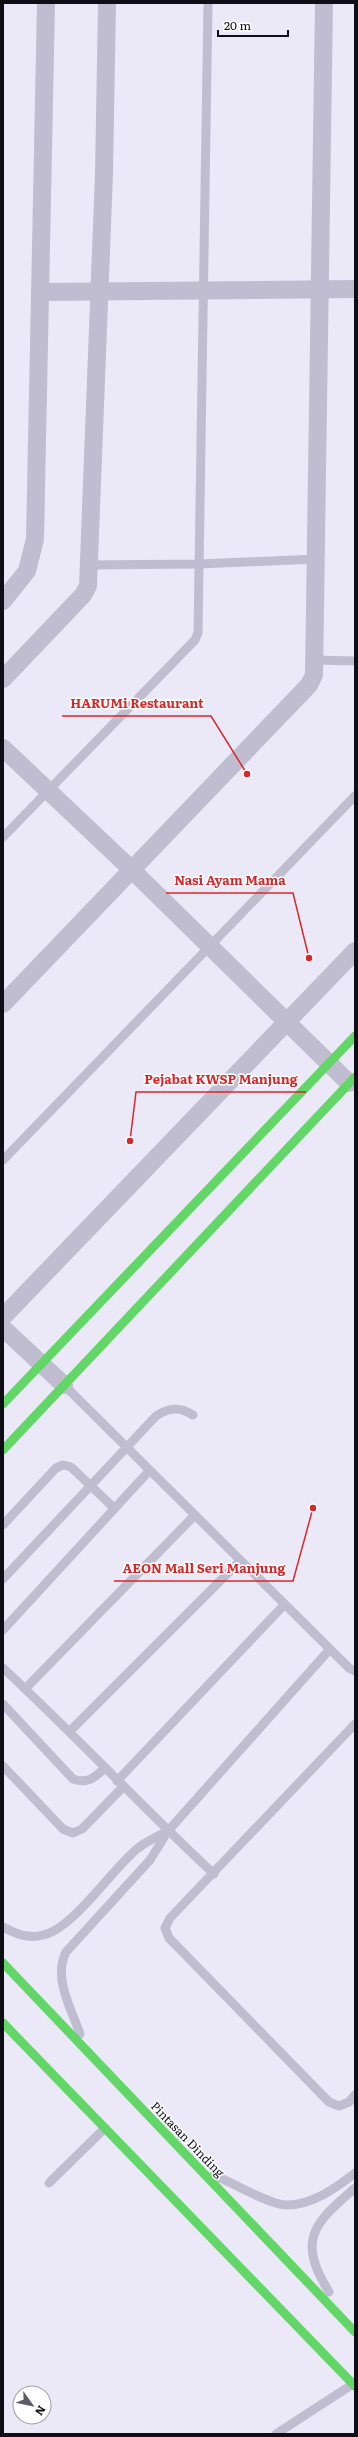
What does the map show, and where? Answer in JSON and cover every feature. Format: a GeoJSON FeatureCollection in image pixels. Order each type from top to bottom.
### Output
{"type":"FeatureCollection","features":[{"type":"Feature","properties":{"kind":"street"},"geometry":{"type":"LineString","coordinates":[[3,602],[27,571],[35,539],[46,3]]}},
{"type":"Feature","properties":{"kind":"street"},"geometry":{"type":"LineString","coordinates":[[3,679],[83,595],[88,586],[108,3]]}},
{"type":"Feature","properties":{"kind":"street"},"geometry":{"type":"LineString","coordinates":[[3,1004],[309,685],[314,675],[324,3]]}},
{"type":"Feature","properties":{"kind":"street"},"geometry":{"type":"LineString","coordinates":[[40,292],[355,289]]}},
{"type":"Feature","properties":{"kind":"street"},"geometry":{"type":"LineString","coordinates":[[3,748],[131,869],[328,1063],[353,1083],[3,1450]]}},
{"type":"Feature","properties":{"kind":"street"},"geometry":{"type":"LineString","coordinates":[[3,1317],[355,951]]}},
{"type":"Feature","properties":{"kind":"street"},"geometry":{"type":"LineString","coordinates":[[3,1404],[355,1036]]}},
{"type":"Feature","properties":{"kind":"street"},"geometry":{"type":"LineString","coordinates":[[3,1328],[42,1362],[64,1385]]}},
{"type":"Feature","properties":{"kind":"street","name":"Pintasan Dinding"},"geometry":{"type":"LineString","coordinates":[[3,1963],[85,2051],[200,2168],[353,2330]]}},
{"type":"Feature","properties":{"kind":"street"},"geometry":{"type":"LineString","coordinates":[[3,2022],[354,2385]]}},
{"type":"Feature","properties":{"kind":"lane"},"geometry":{"type":"LineString","coordinates":[[3,837],[195,640],[198,633],[208,3]]}},
{"type":"Feature","properties":{"kind":"lane"},"geometry":{"type":"LineString","coordinates":[[88,565],[199,564],[316,559]]}},
{"type":"Feature","properties":{"kind":"lane"},"geometry":{"type":"LineString","coordinates":[[315,660],[355,661]]}},
{"type":"Feature","properties":{"kind":"lane"},"geometry":{"type":"LineString","coordinates":[[3,1160],[355,796]]}},
{"type":"Feature","properties":{"kind":"lane"},"geometry":{"type":"LineString","coordinates":[[64,1385],[148,1471],[330,1650],[355,1672]]}},
{"type":"Feature","properties":{"kind":"lane"},"geometry":{"type":"LineString","coordinates":[[3,1578],[156,1416],[167,1409],[182,1409],[193,1415]]}},
{"type":"Feature","properties":{"kind":"lane"},"geometry":{"type":"LineString","coordinates":[[3,1525],[56,1468],[63,1465],[71,1467],[114,1508]]}},
{"type":"Feature","properties":{"kind":"lane"},"geometry":{"type":"LineString","coordinates":[[3,1630],[148,1471]]}},
{"type":"Feature","properties":{"kind":"lane"},"geometry":{"type":"LineString","coordinates":[[25,1689],[194,1516]]}},
{"type":"Feature","properties":{"kind":"lane"},"geometry":{"type":"LineString","coordinates":[[70,1731],[240,1561]]}},
{"type":"Feature","properties":{"kind":"lane"},"geometry":{"type":"LineString","coordinates":[[3,1766],[63,1829],[73,1833],[82,1829],[120,1784],[284,1605]]}},
{"type":"Feature","properties":{"kind":"lane"},"geometry":{"type":"LineString","coordinates":[[85,2051],[60,1974],[62,1962],[66,1952],[150,1860],[168,1831],[330,1650]]}},
{"type":"Feature","properties":{"kind":"lane"},"geometry":{"type":"LineString","coordinates":[[3,1668],[70,1731],[120,1784],[214,1874]]}},
{"type":"Feature","properties":{"kind":"lane"},"geometry":{"type":"LineString","coordinates":[[3,1704],[73,1779],[83,1783],[93,1779],[105,1768]]}},
{"type":"Feature","properties":{"kind":"lane"},"geometry":{"type":"LineString","coordinates":[[355,1724],[214,1874],[170,1918],[165,1928],[169,1938],[329,2102],[339,2106],[349,2102],[355,2096]]}},
{"type":"Feature","properties":{"kind":"lane"},"geometry":{"type":"LineString","coordinates":[[3,1926],[15,1933],[31,1937],[45,1935],[63,1925],[137,1849],[168,1831]]}},
{"type":"Feature","properties":{"kind":"lane"},"geometry":{"type":"LineString","coordinates":[[49,2183],[105,2128]]}},
{"type":"Feature","properties":{"kind":"lane"},"geometry":{"type":"LineString","coordinates":[[200,2168],[285,2205],[306,2202],[338,2186],[355,2173]]}},
{"type":"Feature","properties":{"kind":"lane"},"geometry":{"type":"LineString","coordinates":[[353,2330],[315,2270],[310,2251],[314,2233],[322,2220],[332,2208],[355,2188]]}},
{"type":"Feature","properties":{"kind":"lane"},"geometry":{"type":"LineString","coordinates":[[276,2434],[354,2385]]}},
{"type":"Feature","properties":{"kind":"traffic: fast"},"geometry":{"type":"LineString","coordinates":[[3,1404],[355,1036]]}},
{"type":"Feature","properties":{"kind":"traffic: fast"},"geometry":{"type":"LineString","coordinates":[[3,1450],[355,1077]]}},
{"type":"Feature","properties":{"kind":"traffic: fast"},"geometry":{"type":"LineString","coordinates":[[3,1963],[355,2332]]}},
{"type":"Feature","properties":{"kind":"traffic: fast"},"geometry":{"type":"LineString","coordinates":[[3,2023],[355,2386]]}},
{"type":"Feature","properties":{"kind":"place","name":"HARUMi Restaurant"},"geometry":{"type":"Point","coordinates":[247,774]}},
{"type":"Feature","properties":{"kind":"place","name":"Nasi Ayam Mama"},"geometry":{"type":"Point","coordinates":[309,958]}},
{"type":"Feature","properties":{"kind":"place","name":"Pejabat KWSP Manjung"},"geometry":{"type":"Point","coordinates":[130,1141]}},
{"type":"Feature","properties":{"kind":"place","name":"AEON Mall Seri Manjung"},"geometry":{"type":"Point","coordinates":[313,1508]}}]}
